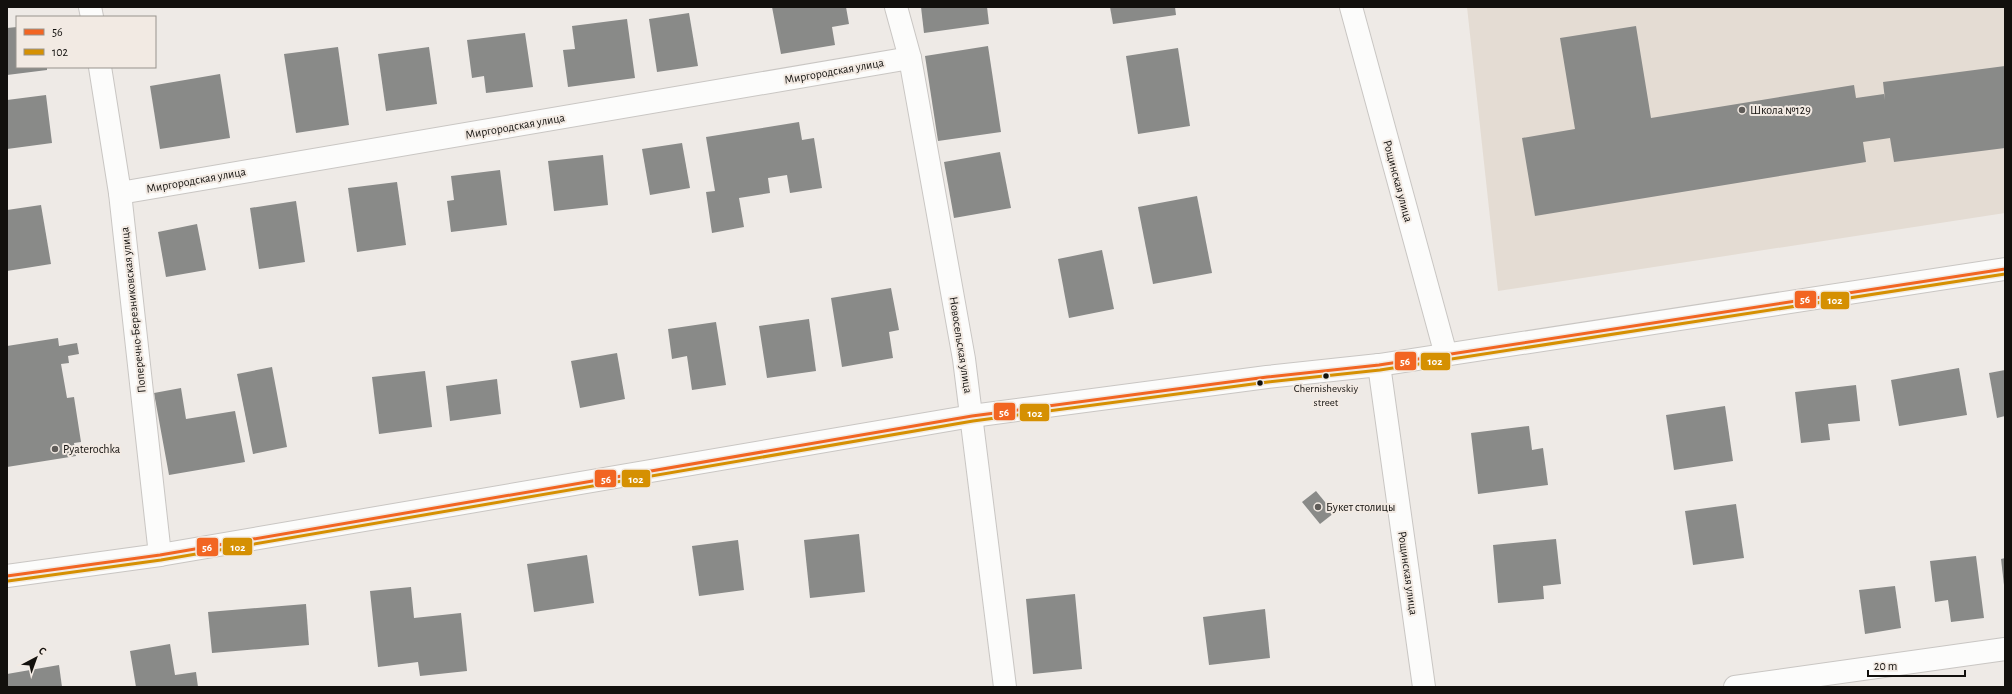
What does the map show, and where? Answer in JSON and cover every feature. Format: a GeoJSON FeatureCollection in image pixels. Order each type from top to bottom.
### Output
{"type":"FeatureCollection","features":[{"type":"Feature","properties":{"kind":"street","name":"Новосельская улица"},"geometry":{"type":"LineString","coordinates":[[896,7],[910,58],[964,359],[1005,687]]}},
{"type":"Feature","properties":{"kind":"street","name":"Рощинская улица"},"geometry":{"type":"LineString","coordinates":[[1351,7],[1446,355]]}},
{"type":"Feature","properties":{"kind":"street","name":"Миргородская улица"},"geometry":{"type":"LineString","coordinates":[[120,193],[910,58]]}},
{"type":"Feature","properties":{"kind":"street","name":"Поперечно-Березниковская улица"},"geometry":{"type":"LineString","coordinates":[[100,68],[120,193],[160,555]]}},
{"type":"Feature","properties":{"kind":"street"},"geometry":{"type":"LineString","coordinates":[[7,576],[160,555],[972,416],[1260,378],[1379,365],[2005,269]]}},
{"type":"Feature","properties":{"kind":"street","name":"Рощинская улица"},"geometry":{"type":"LineString","coordinates":[[1379,365],[1424,687]]}},
{"type":"Feature","properties":{"kind":"street"},"geometry":{"type":"LineString","coordinates":[[1735,687],[2005,649]]}},
{"type":"Feature","properties":{"kind":"shaded area","name":"Школа №129"},"geometry":{"type":"Polygon","coordinates":[[[1467,7],[2005,7],[2005,213],[1498,291],[1467,7]]]}},
{"type":"Feature","properties":{"kind":"building"},"geometry":{"type":"Polygon","coordinates":[[[772,7],[846,7],[849,24],[832,27],[835,45],[781,54],[772,7]]]}},
{"type":"Feature","properties":{"kind":"building"},"geometry":{"type":"Polygon","coordinates":[[[921,7],[987,7],[989,24],[924,33],[921,7]]]}},
{"type":"Feature","properties":{"kind":"building"},"geometry":{"type":"Polygon","coordinates":[[[1110,7],[1175,7],[1176,15],[1113,24],[1110,7]]]}},
{"type":"Feature","properties":{"kind":"building"},"geometry":{"type":"Polygon","coordinates":[[[689,13],[698,66],[657,72],[649,19],[689,13]]]}},
{"type":"Feature","properties":{"kind":"building"},"geometry":{"type":"Polygon","coordinates":[[[627,19],[635,78],[568,87],[563,50],[575,49],[572,26],[627,19]]]}},
{"type":"Feature","properties":{"kind":"building"},"geometry":{"type":"Polygon","coordinates":[[[1636,26],[1651,118],[1854,85],[1856,98],[1884,94],[1885,100],[1883,82],[2005,66],[2005,148],[1894,162],[1890,138],[1863,142],[1866,162],[1535,216],[1522,138],[1575,129],[1560,38],[1636,26]]]}},
{"type":"Feature","properties":{"kind":"building"},"geometry":{"type":"Polygon","coordinates":[[[16,27],[16,68],[47,68],[47,70],[7,75],[7,28],[16,27]]]}},
{"type":"Feature","properties":{"kind":"building"},"geometry":{"type":"Polygon","coordinates":[[[525,33],[533,87],[486,93],[484,76],[472,78],[467,40],[525,33]]]}},
{"type":"Feature","properties":{"kind":"building"},"geometry":{"type":"Polygon","coordinates":[[[988,46],[1001,132],[938,141],[925,56],[988,46]]]}},
{"type":"Feature","properties":{"kind":"building"},"geometry":{"type":"Polygon","coordinates":[[[338,47],[349,125],[296,133],[284,54],[338,47]]]}},
{"type":"Feature","properties":{"kind":"building"},"geometry":{"type":"Polygon","coordinates":[[[429,47],[437,104],[386,111],[378,54],[429,47]]]}},
{"type":"Feature","properties":{"kind":"building"},"geometry":{"type":"Polygon","coordinates":[[[1178,48],[1190,126],[1138,134],[1126,56],[1178,48]]]}},
{"type":"Feature","properties":{"kind":"building"},"geometry":{"type":"Polygon","coordinates":[[[220,74],[230,138],[160,149],[150,86],[220,74]]]}},
{"type":"Feature","properties":{"kind":"building"},"geometry":{"type":"Polygon","coordinates":[[[46,95],[52,143],[7,149],[7,100],[46,95]]]}},
{"type":"Feature","properties":{"kind":"building"},"geometry":{"type":"Polygon","coordinates":[[[799,122],[802,140],[814,138],[822,188],[790,193],[787,175],[768,178],[770,193],[739,198],[744,227],[712,233],[706,192],[715,191],[706,137],[799,122]]]}},
{"type":"Feature","properties":{"kind":"building"},"geometry":{"type":"Polygon","coordinates":[[[682,143],[690,188],[650,195],[642,149],[682,143]]]}},
{"type":"Feature","properties":{"kind":"building"},"geometry":{"type":"Polygon","coordinates":[[[1000,152],[1011,208],[954,218],[944,162],[1000,152]]]}},
{"type":"Feature","properties":{"kind":"building"},"geometry":{"type":"Polygon","coordinates":[[[603,155],[608,205],[554,211],[548,161],[603,155]]]}},
{"type":"Feature","properties":{"kind":"building"},"geometry":{"type":"Polygon","coordinates":[[[500,170],[507,225],[451,232],[447,201],[454,200],[451,176],[500,170]]]}},
{"type":"Feature","properties":{"kind":"building"},"geometry":{"type":"Polygon","coordinates":[[[397,182],[406,245],[357,252],[348,188],[397,182]]]}},
{"type":"Feature","properties":{"kind":"building"},"geometry":{"type":"Polygon","coordinates":[[[1197,196],[1212,273],[1153,284],[1138,207],[1197,196]]]}},
{"type":"Feature","properties":{"kind":"building"},"geometry":{"type":"Polygon","coordinates":[[[296,201],[305,262],[259,269],[250,208],[296,201]]]}},
{"type":"Feature","properties":{"kind":"building"},"geometry":{"type":"Polygon","coordinates":[[[41,205],[51,264],[7,271],[7,210],[41,205]]]}},
{"type":"Feature","properties":{"kind":"building"},"geometry":{"type":"Polygon","coordinates":[[[197,224],[206,270],[166,277],[158,232],[197,224]]]}},
{"type":"Feature","properties":{"kind":"building"},"geometry":{"type":"Polygon","coordinates":[[[1102,250],[1114,309],[1069,318],[1058,259],[1102,250]]]}},
{"type":"Feature","properties":{"kind":"building"},"geometry":{"type":"Polygon","coordinates":[[[891,288],[899,330],[889,332],[893,358],[842,367],[831,298],[891,288]]]}},
{"type":"Feature","properties":{"kind":"building"},"geometry":{"type":"Polygon","coordinates":[[[809,319],[816,371],[767,378],[759,326],[809,319]]]}},
{"type":"Feature","properties":{"kind":"building"},"geometry":{"type":"Polygon","coordinates":[[[716,322],[726,385],[692,390],[687,356],[672,359],[668,329],[716,322]]]}},
{"type":"Feature","properties":{"kind":"building"},"geometry":{"type":"Polygon","coordinates":[[[58,338],[59,346],[77,343],[79,354],[68,356],[69,363],[61,364],[67,398],[74,397],[81,442],[74,443],[76,456],[7,467],[7,346],[58,338]]]}},
{"type":"Feature","properties":{"kind":"building"},"geometry":{"type":"Polygon","coordinates":[[[617,353],[625,399],[580,408],[571,361],[617,353]]]}},
{"type":"Feature","properties":{"kind":"building"},"geometry":{"type":"Polygon","coordinates":[[[272,367],[287,447],[253,454],[237,374],[272,367]]]}},
{"type":"Feature","properties":{"kind":"building"},"geometry":{"type":"Polygon","coordinates":[[[1959,368],[1967,415],[1899,426],[1891,380],[1959,368]]]}},
{"type":"Feature","properties":{"kind":"building"},"geometry":{"type":"Polygon","coordinates":[[[2005,370],[2005,416],[1997,418],[1989,373],[2005,370]]]}},
{"type":"Feature","properties":{"kind":"building"},"geometry":{"type":"Polygon","coordinates":[[[425,371],[432,427],[379,434],[372,377],[425,371]]]}},
{"type":"Feature","properties":{"kind":"building"},"geometry":{"type":"Polygon","coordinates":[[[497,379],[501,414],[450,421],[446,386],[497,379]]]}},
{"type":"Feature","properties":{"kind":"building"},"geometry":{"type":"Polygon","coordinates":[[[1856,385],[1860,421],[1828,424],[1830,440],[1801,443],[1795,392],[1856,385]]]}},
{"type":"Feature","properties":{"kind":"building"},"geometry":{"type":"Polygon","coordinates":[[[181,388],[186,419],[235,411],[245,462],[169,475],[154,393],[181,388]]]}},
{"type":"Feature","properties":{"kind":"building"},"geometry":{"type":"Polygon","coordinates":[[[1725,406],[1733,461],[1674,470],[1666,415],[1725,406]]]}},
{"type":"Feature","properties":{"kind":"building"},"geometry":{"type":"Polygon","coordinates":[[[1529,426],[1532,450],[1543,448],[1548,485],[1478,494],[1471,433],[1529,426]]]}},
{"type":"Feature","properties":{"kind":"building","name":"Букет столицы"},"geometry":{"type":"Polygon","coordinates":[[[1316,491],[1334,513],[1320,524],[1302,502],[1316,491]]]}},
{"type":"Feature","properties":{"kind":"building"},"geometry":{"type":"Polygon","coordinates":[[[1736,504],[1744,558],[1693,565],[1685,511],[1736,504]]]}},
{"type":"Feature","properties":{"kind":"building"},"geometry":{"type":"Polygon","coordinates":[[[859,534],[865,592],[810,598],[804,540],[859,534]]]}},
{"type":"Feature","properties":{"kind":"building"},"geometry":{"type":"Polygon","coordinates":[[[1556,539],[1561,584],[1543,586],[1544,599],[1498,603],[1493,545],[1556,539]]]}},
{"type":"Feature","properties":{"kind":"building"},"geometry":{"type":"Polygon","coordinates":[[[738,540],[744,590],[699,596],[692,546],[738,540]]]}},
{"type":"Feature","properties":{"kind":"building"},"geometry":{"type":"Polygon","coordinates":[[[587,555],[594,603],[534,612],[527,564],[587,555]]]}},
{"type":"Feature","properties":{"kind":"building"},"geometry":{"type":"Polygon","coordinates":[[[1976,556],[1984,618],[1951,622],[1948,600],[1935,602],[1930,561],[1976,556]]]}},
{"type":"Feature","properties":{"kind":"building"},"geometry":{"type":"Polygon","coordinates":[[[2005,558],[2005,585],[2004,585],[2001,559],[2005,558]]]}},
{"type":"Feature","properties":{"kind":"building"},"geometry":{"type":"Polygon","coordinates":[[[1895,586],[1901,628],[1865,634],[1859,590],[1895,586]]]}},
{"type":"Feature","properties":{"kind":"building"},"geometry":{"type":"Polygon","coordinates":[[[411,587],[414,618],[461,613],[467,671],[420,676],[418,662],[378,667],[370,591],[411,587]]]}},
{"type":"Feature","properties":{"kind":"building"},"geometry":{"type":"Polygon","coordinates":[[[1075,594],[1082,669],[1033,674],[1026,599],[1075,594]]]}},
{"type":"Feature","properties":{"kind":"building"},"geometry":{"type":"Polygon","coordinates":[[[306,604],[309,645],[212,653],[208,612],[306,604]]]}},
{"type":"Feature","properties":{"kind":"building"},"geometry":{"type":"Polygon","coordinates":[[[1265,609],[1270,658],[1209,665],[1203,617],[1265,609]]]}},
{"type":"Feature","properties":{"kind":"building"},"geometry":{"type":"Polygon","coordinates":[[[170,644],[175,675],[196,672],[198,687],[136,687],[130,651],[170,644]]]}},
{"type":"Feature","properties":{"kind":"building"},"geometry":{"type":"Polygon","coordinates":[[[59,665],[62,687],[7,687],[7,674],[59,665]]]}},
{"type":"Feature","properties":{"kind":"transit line","name":"56"},"geometry":{"type":"LineString","coordinates":[[7,576],[160,555],[972,416],[1267,377],[1379,365],[2005,269]]}},
{"type":"Feature","properties":{"kind":"transit line","name":"102"},"geometry":{"type":"LineString","coordinates":[[8,581],[161,560],[973,421],[1268,382],[1380,370],[2005,274]]}},
{"type":"Feature","properties":{"kind":"place","name":"Школа №129"},"geometry":{"type":"Point","coordinates":[1742,110]}},
{"type":"Feature","properties":{"kind":"place","name":"Chernishevskiy street"},"geometry":{"type":"Point","coordinates":[1326,376]}},
{"type":"Feature","properties":{"kind":"place","name":"Pyaterochka"},"geometry":{"type":"Point","coordinates":[55,449]}},
{"type":"Feature","properties":{"kind":"place","name":"Букет столицы"},"geometry":{"type":"Point","coordinates":[1318,507]}}]}
